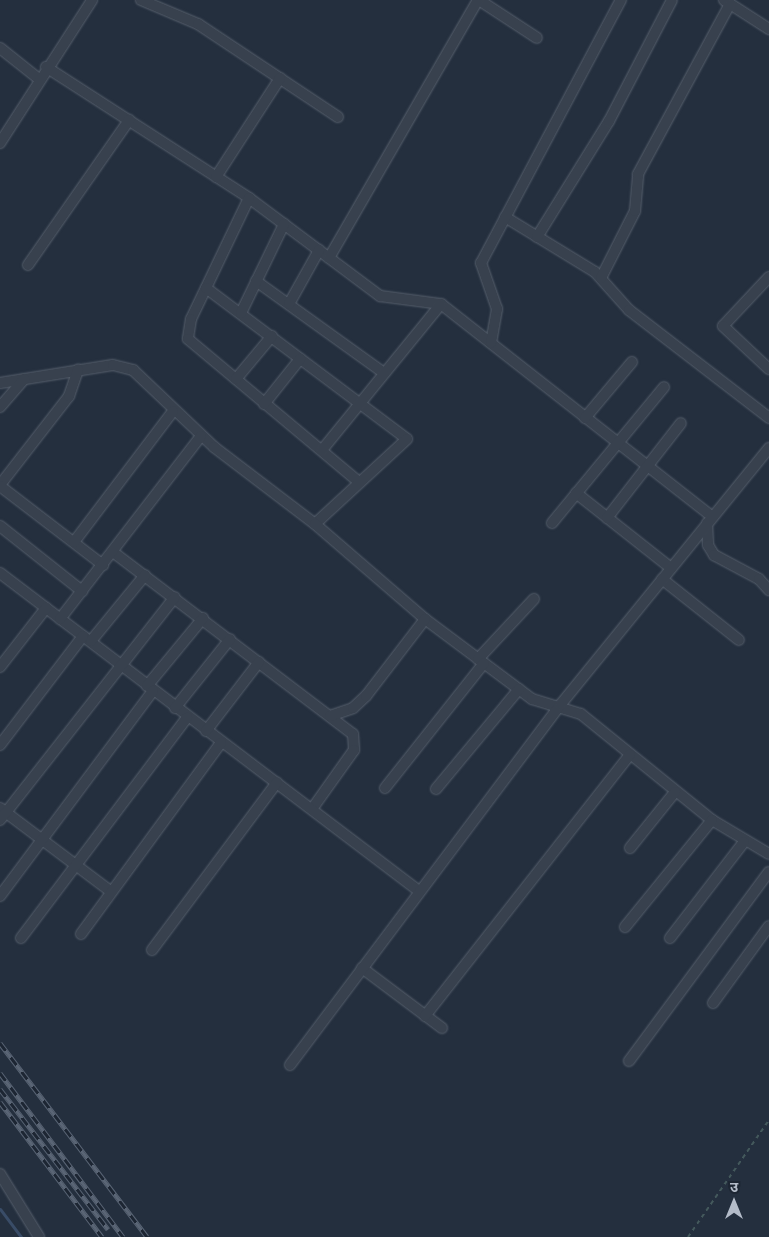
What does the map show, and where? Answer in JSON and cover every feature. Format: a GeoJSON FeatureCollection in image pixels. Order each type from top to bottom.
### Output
{"type":"FeatureCollection","features":[{"type":"Feature","properties":{"kind":"street"},"geometry":{"type":"LineString","coordinates":[[0,143],[46,67],[92,0]]}},
{"type":"Feature","properties":{"kind":"street"},"geometry":{"type":"LineString","coordinates":[[141,0],[198,24],[338,117]]}},
{"type":"Feature","properties":{"kind":"street"},"geometry":{"type":"LineString","coordinates":[[329,258],[479,0],[537,38]]}},
{"type":"Feature","properties":{"kind":"street"},"geometry":{"type":"LineString","coordinates":[[491,343],[497,309],[480,269],[621,0]]}},
{"type":"Feature","properties":{"kind":"street"},"geometry":{"type":"LineString","coordinates":[[537,237],[609,121],[672,0]]}},
{"type":"Feature","properties":{"kind":"street"},"geometry":{"type":"LineString","coordinates":[[600,278],[635,211],[638,174],[727,2],[769,28]]}},
{"type":"Feature","properties":{"kind":"street"},"geometry":{"type":"LineString","coordinates":[[0,48],[39,79]]}},
{"type":"Feature","properties":{"kind":"street"},"geometry":{"type":"LineString","coordinates":[[46,67],[248,198],[389,300],[441,304],[646,465],[710,520]]}},
{"type":"Feature","properties":{"kind":"street"},"geometry":{"type":"LineString","coordinates":[[216,177],[280,78]]}},
{"type":"Feature","properties":{"kind":"street"},"geometry":{"type":"LineString","coordinates":[[28,265],[129,120]]}},
{"type":"Feature","properties":{"kind":"street"},"geometry":{"type":"LineString","coordinates":[[248,198],[188,324],[188,339],[359,482]]}},
{"type":"Feature","properties":{"kind":"street"},"geometry":{"type":"LineString","coordinates":[[506,218],[600,278],[629,310],[769,418]]}},
{"type":"Feature","properties":{"kind":"street"},"geometry":{"type":"LineString","coordinates":[[241,314],[284,224]]}},
{"type":"Feature","properties":{"kind":"street"},"geometry":{"type":"LineString","coordinates":[[289,304],[319,250]]}},
{"type":"Feature","properties":{"kind":"street"},"geometry":{"type":"LineString","coordinates":[[769,277],[723,326],[769,369]]}},
{"type":"Feature","properties":{"kind":"street"},"geometry":{"type":"LineString","coordinates":[[256,281],[384,374]]}},
{"type":"Feature","properties":{"kind":"street"},"geometry":{"type":"LineString","coordinates":[[206,288],[359,401],[407,439],[315,524]]}},
{"type":"Feature","properties":{"kind":"street"},"geometry":{"type":"LineString","coordinates":[[322,450],[359,401],[384,374],[441,304]]}},
{"type":"Feature","properties":{"kind":"street"},"geometry":{"type":"LineString","coordinates":[[236,379],[272,336]]}},
{"type":"Feature","properties":{"kind":"street"},"geometry":{"type":"LineString","coordinates":[[264,404],[300,359]]}},
{"type":"Feature","properties":{"kind":"street"},"geometry":{"type":"LineString","coordinates":[[585,418],[632,362]]}},
{"type":"Feature","properties":{"kind":"street"},"geometry":{"type":"LineString","coordinates":[[0,383],[78,370],[124,366],[201,436],[315,524],[425,619],[532,699],[561,704],[581,714],[675,792],[712,820],[744,842],[769,854]]}},
{"type":"Feature","properties":{"kind":"street"},"geometry":{"type":"LineString","coordinates":[[78,370],[68,396],[0,486],[103,565]]}},
{"type":"Feature","properties":{"kind":"street"},"geometry":{"type":"LineString","coordinates":[[0,408],[24,379]]}},
{"type":"Feature","properties":{"kind":"street"},"geometry":{"type":"LineString","coordinates":[[552,523],[664,387]]}},
{"type":"Feature","properties":{"kind":"street"},"geometry":{"type":"LineString","coordinates":[[74,542],[173,411]]}},
{"type":"Feature","properties":{"kind":"street"},"geometry":{"type":"LineString","coordinates":[[607,518],[646,465],[681,423]]}},
{"type":"Feature","properties":{"kind":"street"},"geometry":{"type":"LineString","coordinates":[[60,619],[201,436]]}},
{"type":"Feature","properties":{"kind":"street"},"geometry":{"type":"LineString","coordinates":[[290,1065],[561,704],[710,520],[768,452]]}},
{"type":"Feature","properties":{"kind":"street"},"geometry":{"type":"LineString","coordinates":[[576,493],[671,568]]}},
{"type":"Feature","properties":{"kind":"street"},"geometry":{"type":"LineString","coordinates":[[710,520],[708,545],[714,555],[759,579],[769,590]]}},
{"type":"Feature","properties":{"kind":"street"},"geometry":{"type":"LineString","coordinates":[[0,526],[82,591]]}},
{"type":"Feature","properties":{"kind":"street"},"geometry":{"type":"LineString","coordinates":[[113,552],[353,734],[356,747],[312,809]]}},
{"type":"Feature","properties":{"kind":"street"},"geometry":{"type":"LineString","coordinates":[[0,745],[87,639],[145,575]]}},
{"type":"Feature","properties":{"kind":"street"},"geometry":{"type":"LineString","coordinates":[[1,578],[46,608],[119,663],[187,718],[277,782],[420,891]]}},
{"type":"Feature","properties":{"kind":"street"},"geometry":{"type":"LineString","coordinates":[[662,579],[739,640]]}},
{"type":"Feature","properties":{"kind":"street"},"geometry":{"type":"LineString","coordinates":[[110,891],[40,838],[2,813],[119,663],[174,597]]}},
{"type":"Feature","properties":{"kind":"street"},"geometry":{"type":"LineString","coordinates":[[385,788],[481,661],[534,599]]}},
{"type":"Feature","properties":{"kind":"street"},"geometry":{"type":"LineString","coordinates":[[0,667],[46,608]]}},
{"type":"Feature","properties":{"kind":"street"},"geometry":{"type":"LineString","coordinates":[[0,896],[40,838],[202,618]]}},
{"type":"Feature","properties":{"kind":"street"},"geometry":{"type":"LineString","coordinates":[[330,716],[353,708],[366,696],[425,619]]}},
{"type":"Feature","properties":{"kind":"street"},"geometry":{"type":"LineString","coordinates":[[175,708],[230,639]]}},
{"type":"Feature","properties":{"kind":"street"},"geometry":{"type":"LineString","coordinates":[[206,731],[259,662]]}},
{"type":"Feature","properties":{"kind":"street"},"geometry":{"type":"LineString","coordinates":[[436,789],[519,689]]}},
{"type":"Feature","properties":{"kind":"street"},"geometry":{"type":"LineString","coordinates":[[21,938],[187,718]]}},
{"type":"Feature","properties":{"kind":"street"},"geometry":{"type":"LineString","coordinates":[[82,934],[110,891],[221,743]]}},
{"type":"Feature","properties":{"kind":"street"},"geometry":{"type":"LineString","coordinates":[[425,1016],[630,755]]}},
{"type":"Feature","properties":{"kind":"street"},"geometry":{"type":"LineString","coordinates":[[152,950],[277,782]]}},
{"type":"Feature","properties":{"kind":"street"},"geometry":{"type":"LineString","coordinates":[[630,848],[675,792]]}},
{"type":"Feature","properties":{"kind":"street"},"geometry":{"type":"LineString","coordinates":[[625,927],[712,820]]}},
{"type":"Feature","properties":{"kind":"street"},"geometry":{"type":"LineString","coordinates":[[670,938],[744,842]]}},
{"type":"Feature","properties":{"kind":"street"},"geometry":{"type":"LineString","coordinates":[[629,1061],[769,872]]}},
{"type":"Feature","properties":{"kind":"street"},"geometry":{"type":"LineString","coordinates":[[713,1003],[769,926]]}},
{"type":"Feature","properties":{"kind":"street"},"geometry":{"type":"LineString","coordinates":[[362,968],[442,1028]]}},
{"type":"Feature","properties":{"kind":"street"},"geometry":{"type":"LineString","coordinates":[[0,1174],[39,1237]]}},
{"type":"Feature","properties":{"kind":"path"},"geometry":{"type":"LineString","coordinates":[[688,1237],[769,1120]]}},
{"type":"Feature","properties":{"kind":"waterway"},"geometry":{"type":"LineString","coordinates":[[0,1209],[21,1237]]}},
{"type":"Feature","properties":{"kind":"railway"},"geometry":{"type":"LineString","coordinates":[[0,1043],[147,1237]]}},
{"type":"Feature","properties":{"kind":"railway"},"geometry":{"type":"LineString","coordinates":[[0,1073],[123,1237]]}},
{"type":"Feature","properties":{"kind":"railway"},"geometry":{"type":"LineString","coordinates":[[0,1089],[108,1229]]}},
{"type":"Feature","properties":{"kind":"railway"},"geometry":{"type":"LineString","coordinates":[[0,1102],[102,1237]]}}]}
